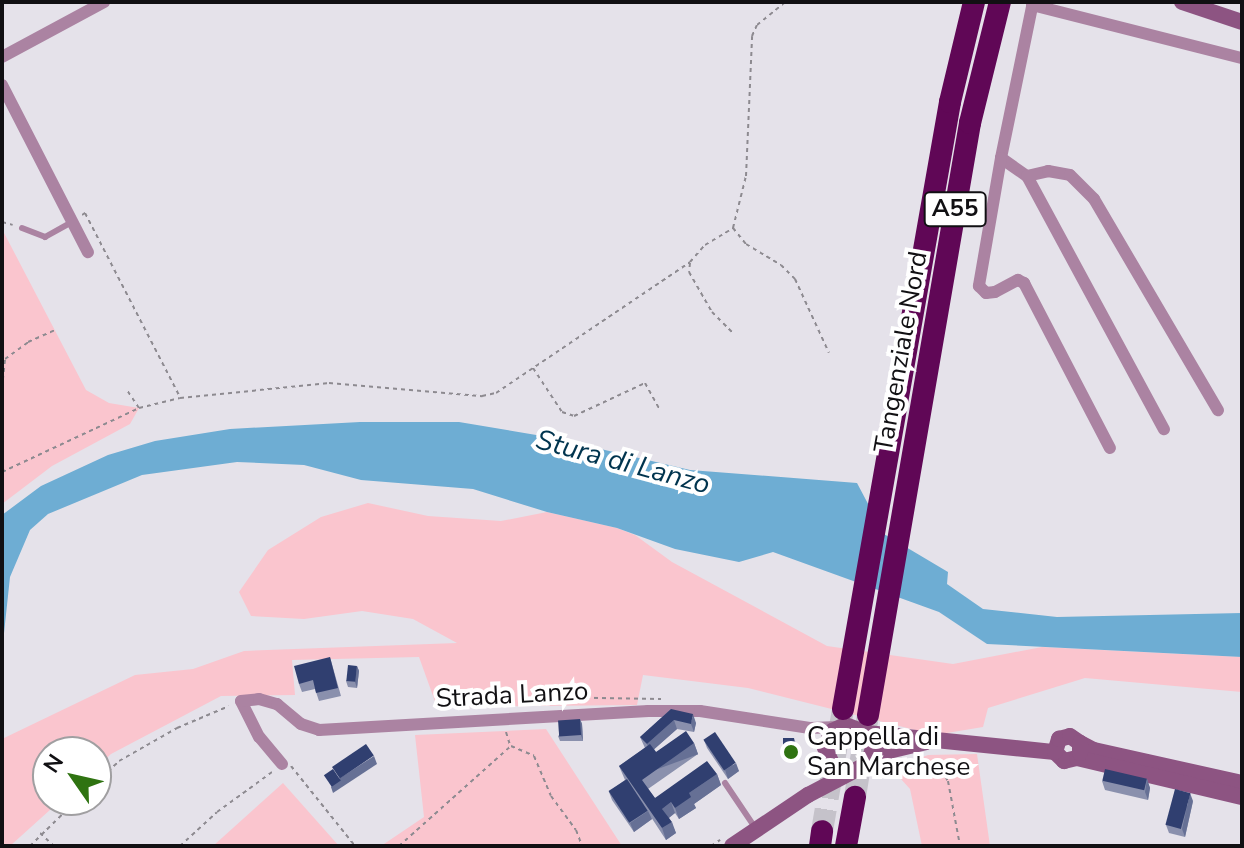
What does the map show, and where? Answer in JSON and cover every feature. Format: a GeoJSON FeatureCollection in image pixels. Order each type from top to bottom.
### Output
{"type":"FeatureCollection","features":[{"type":"Feature","properties":{"kind":"highway","name":"Tangenziale Nord"},"geometry":{"type":"LineString","coordinates":[[842,711],[950,102],[974,2]]}},
{"type":"Feature","properties":{"kind":"highway","name":"Tangenziale Nord"},"geometry":{"type":"LineString","coordinates":[[868,717],[970,123],[1000,2]]}},
{"type":"Feature","properties":{"kind":"highway"},"geometry":{"type":"LineString","coordinates":[[846,846],[855,797]]}},
{"type":"Feature","properties":{"kind":"street"},"geometry":{"type":"LineString","coordinates":[[2,57],[104,2]]}},
{"type":"Feature","properties":{"kind":"street"},"geometry":{"type":"LineString","coordinates":[[1182,2],[1242,22]]}},
{"type":"Feature","properties":{"kind":"street"},"geometry":{"type":"LineString","coordinates":[[1216,2],[1242,10]]}},
{"type":"Feature","properties":{"kind":"street"},"geometry":{"type":"LineString","coordinates":[[1110,448],[1024,283],[1018,280],[995,292],[986,293],[979,286],[1033,3],[1242,58]]}},
{"type":"Feature","properties":{"kind":"street"},"geometry":{"type":"LineString","coordinates":[[2,85],[70,223],[88,252]]}},
{"type":"Feature","properties":{"kind":"street"},"geometry":{"type":"LineString","coordinates":[[1001,158],[1027,176],[1164,429]]}},
{"type":"Feature","properties":{"kind":"street"},"geometry":{"type":"LineString","coordinates":[[1027,176],[1048,171],[1070,175],[1094,199],[1218,410]]}},
{"type":"Feature","properties":{"kind":"street","name":"Strada Lanzo"},"geometry":{"type":"LineString","coordinates":[[241,701],[259,699],[277,704],[301,724],[319,730],[700,711],[794,724],[814,732],[825,748]]}},
{"type":"Feature","properties":{"kind":"street"},"geometry":{"type":"LineString","coordinates":[[241,701],[259,737],[282,764]]}},
{"type":"Feature","properties":{"kind":"street"},"geometry":{"type":"LineString","coordinates":[[808,795],[842,711],[853,725],[868,717],[939,739],[1057,746],[1064,761],[1078,751],[1094,750],[1242,783]]}},
{"type":"Feature","properties":{"kind":"street","name":"Strada Lanzo"},"geometry":{"type":"LineString","coordinates":[[794,724],[842,711]]}},
{"type":"Feature","properties":{"kind":"street"},"geometry":{"type":"LineString","coordinates":[[868,717],[878,754]]}},
{"type":"Feature","properties":{"kind":"street"},"geometry":{"type":"LineString","coordinates":[[732,846],[808,795],[863,768],[878,754],[939,739]]}},
{"type":"Feature","properties":{"kind":"street"},"geometry":{"type":"LineString","coordinates":[[825,748],[834,768],[848,773]]}},
{"type":"Feature","properties":{"kind":"street"},"geometry":{"type":"LineString","coordinates":[[1078,751],[1242,797]]}},
{"type":"Feature","properties":{"kind":"lane"},"geometry":{"type":"LineString","coordinates":[[22,228],[45,237],[70,223]]}},
{"type":"Feature","properties":{"kind":"lane"},"geometry":{"type":"LineString","coordinates":[[725,783],[756,829]]}},
{"type":"Feature","properties":{"kind":"path"},"geometry":{"type":"LineString","coordinates":[[2,472],[139,408],[180,398],[329,383],[482,396],[496,393],[690,262],[705,245],[733,228],[746,176],[752,36],[757,25],[785,2]]}},
{"type":"Feature","properties":{"kind":"path"},"geometry":{"type":"LineString","coordinates":[[70,223],[85,213],[180,398]]}},
{"type":"Feature","properties":{"kind":"path"},"geometry":{"type":"LineString","coordinates":[[2,222],[22,228]]}},
{"type":"Feature","properties":{"kind":"path"},"geometry":{"type":"LineString","coordinates":[[733,228],[746,244],[781,265],[795,279],[829,353]]}},
{"type":"Feature","properties":{"kind":"path"},"geometry":{"type":"LineString","coordinates":[[690,262],[689,272],[712,312],[733,333]]}},
{"type":"Feature","properties":{"kind":"path"},"geometry":{"type":"LineString","coordinates":[[2,388],[5,359],[55,330]]}},
{"type":"Feature","properties":{"kind":"path"},"geometry":{"type":"LineString","coordinates":[[533,367],[562,412],[574,416],[645,383],[660,410]]}},
{"type":"Feature","properties":{"kind":"path"},"geometry":{"type":"LineString","coordinates":[[127,390],[139,408]]}},
{"type":"Feature","properties":{"kind":"path"},"geometry":{"type":"LineString","coordinates":[[538,697],[661,699]]}},
{"type":"Feature","properties":{"kind":"path"},"geometry":{"type":"LineString","coordinates":[[112,767],[177,728],[241,701]]}},
{"type":"Feature","properties":{"kind":"path"},"geometry":{"type":"LineString","coordinates":[[502,720],[511,746],[534,756],[551,796],[576,830],[582,846]]}},
{"type":"Feature","properties":{"kind":"path"},"geometry":{"type":"LineString","coordinates":[[399,846],[511,746]]}},
{"type":"Feature","properties":{"kind":"path"},"geometry":{"type":"LineString","coordinates":[[878,754],[891,768],[917,759],[941,770],[948,781],[960,846]]}},
{"type":"Feature","properties":{"kind":"path"},"geometry":{"type":"LineString","coordinates":[[180,846],[217,812],[282,764],[293,766],[355,846]]}},
{"type":"Feature","properties":{"kind":"path"},"geometry":{"type":"LineString","coordinates":[[30,846],[59,816]]}},
{"type":"Feature","properties":{"kind":"path"},"geometry":{"type":"LineString","coordinates":[[40,833],[54,846]]}},
{"type":"Feature","properties":{"kind":"shaded area"},"geometry":{"type":"Polygon","coordinates":[[[2,229],[86,390],[109,403],[139,408],[130,424],[52,466],[2,504],[2,229]]]}},
{"type":"Feature","properties":{"kind":"shaded area"},"geometry":{"type":"Polygon","coordinates":[[[368,503],[428,516],[501,521],[547,512],[635,535],[672,562],[827,646],[953,664],[1042,647],[1242,657],[1242,692],[1085,678],[988,708],[983,727],[935,735],[748,688],[643,675],[637,705],[437,707],[419,657],[292,660],[295,695],[221,696],[112,753],[112,736],[32,736],[32,816],[43,816],[10,846],[2,846],[2,739],[135,675],[193,669],[244,651],[457,643],[413,619],[362,611],[304,619],[251,616],[239,592],[268,550],[321,517],[368,503]]]}},
{"type":"Feature","properties":{"kind":"shaded area"},"geometry":{"type":"Polygon","coordinates":[[[546,729],[622,846],[381,846],[424,817],[415,735],[546,729]]]}},
{"type":"Feature","properties":{"kind":"shaded area"},"geometry":{"type":"Polygon","coordinates":[[[977,754],[990,846],[922,846],[910,789],[891,768],[928,755],[977,754]]]}},
{"type":"Feature","properties":{"kind":"shaded area"},"geometry":{"type":"Polygon","coordinates":[[[283,783],[339,846],[213,846],[283,783]]]}},
{"type":"Feature","properties":{"kind":"water","name":"Stura di Lanzo"},"geometry":{"type":"Polygon","coordinates":[[[360,422],[459,422],[554,438],[690,470],[857,483],[884,534],[948,572],[947,584],[983,609],[1057,617],[1242,613],[1242,657],[987,644],[939,612],[773,552],[739,562],[675,549],[617,528],[547,512],[473,489],[361,480],[304,465],[237,462],[142,475],[48,514],[30,530],[10,577],[2,652],[2,515],[41,486],[108,455],[155,441],[230,429],[360,422]]]}},
{"type":"Feature","properties":{"kind":"building"},"geometry":{"type":"Polygon","coordinates":[[[330,657],[338,688],[316,693],[313,680],[299,684],[294,666],[330,657]]]}},
{"type":"Feature","properties":{"kind":"building"},"geometry":{"type":"Polygon","coordinates":[[[348,665],[357,666],[355,682],[346,681],[348,665]]]}},
{"type":"Feature","properties":{"kind":"building"},"geometry":{"type":"Polygon","coordinates":[[[671,709],[693,714],[691,724],[674,720],[647,744],[640,737],[671,709]]]}},
{"type":"Feature","properties":{"kind":"building"},"geometry":{"type":"Polygon","coordinates":[[[580,719],[581,735],[559,736],[558,721],[580,719]]]}},
{"type":"Feature","properties":{"kind":"building"},"geometry":{"type":"Polygon","coordinates":[[[686,731],[694,743],[642,780],[655,798],[707,761],[717,774],[689,793],[691,797],[675,808],[671,802],[662,809],[672,822],[662,828],[619,766],[650,744],[656,752],[686,731]]]}},
{"type":"Feature","properties":{"kind":"building"},"geometry":{"type":"Polygon","coordinates":[[[715,732],[736,763],[724,771],[703,740],[715,732]]]}},
{"type":"Feature","properties":{"kind":"building"},"geometry":{"type":"Polygon","coordinates":[[[783,738],[794,738],[794,755],[783,755],[783,738]]]}},
{"type":"Feature","properties":{"kind":"building"},"geometry":{"type":"Polygon","coordinates":[[[366,744],[374,756],[340,779],[332,767],[366,744]]]}},
{"type":"Feature","properties":{"kind":"building"},"geometry":{"type":"Polygon","coordinates":[[[333,769],[341,781],[332,787],[324,775],[333,769]]]}},
{"type":"Feature","properties":{"kind":"building"},"geometry":{"type":"Polygon","coordinates":[[[1105,769],[1147,779],[1144,790],[1102,781],[1105,769]]]}},
{"type":"Feature","properties":{"kind":"building"},"geometry":{"type":"Polygon","coordinates":[[[627,779],[648,811],[629,823],[609,791],[627,779]]]}},
{"type":"Feature","properties":{"kind":"building"},"geometry":{"type":"Polygon","coordinates":[[[1175,789],[1190,793],[1181,829],[1165,825],[1175,789]]]}},
{"type":"Feature","properties":{"kind":"tunnel"},"geometry":{"type":"LineString","coordinates":[[822,831],[843,709]]}},
{"type":"Feature","properties":{"kind":"tunnel"},"geometry":{"type":"LineString","coordinates":[[855,797],[868,715]]}},
{"type":"Feature","properties":{"kind":"place","name":"Cappella di San Marchese"},"geometry":{"type":"Point","coordinates":[791,752]}}]}
